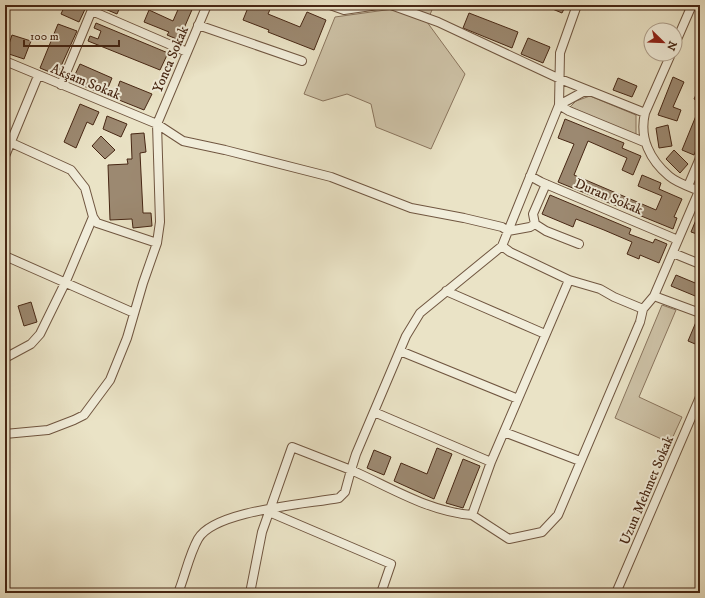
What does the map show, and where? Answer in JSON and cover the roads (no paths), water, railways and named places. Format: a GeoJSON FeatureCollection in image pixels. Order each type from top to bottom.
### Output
{"type":"FeatureCollection","features":[{"type":"Feature","properties":{"kind":"street","name":"Yonca Sokak"},"geometry":{"type":"LineString","coordinates":[[157,124],[207,5]]}},
{"type":"Feature","properties":{"kind":"street"},"geometry":{"type":"LineString","coordinates":[[333,5],[344,10],[378,5]]}},
{"type":"Feature","properties":{"kind":"street"},"geometry":{"type":"LineString","coordinates":[[391,5],[438,22],[560,79],[645,113]]}},
{"type":"Feature","properties":{"kind":"street"},"geometry":{"type":"LineString","coordinates":[[178,593],[199,538],[218,523],[270,510],[339,498],[345,492],[356,454],[400,351],[420,313],[502,246],[559,105],[560,53],[577,5]]}},
{"type":"Feature","properties":{"kind":"street"},"geometry":{"type":"LineString","coordinates":[[683,26],[692,5]]}},
{"type":"Feature","properties":{"kind":"street"},"geometry":{"type":"LineString","coordinates":[[60,85],[93,8],[187,52]]}},
{"type":"Feature","properties":{"kind":"street"},"geometry":{"type":"LineString","coordinates":[[198,25],[302,61]]}},
{"type":"Feature","properties":{"kind":"street","name":"Akşam Sokak"},"geometry":{"type":"LineString","coordinates":[[5,61],[38,76],[157,124],[183,142],[225,150],[331,177],[411,208],[502,227],[508,231]]}},
{"type":"Feature","properties":{"kind":"street"},"geometry":{"type":"LineString","coordinates":[[250,593],[262,532],[292,448],[351,470],[427,504],[458,514],[472,515],[509,539],[542,532],[558,515],[640,322],[643,309],[654,296],[699,191],[670,177],[654,160],[644,142],[643,123],[645,113],[667,62]]}},
{"type":"Feature","properties":{"kind":"street"},"geometry":{"type":"LineString","coordinates":[[5,156],[8,141],[38,76]]}},
{"type":"Feature","properties":{"kind":"street"},"geometry":{"type":"LineString","coordinates":[[559,105],[583,92],[592,92]]}},
{"type":"Feature","properties":{"kind":"street"},"geometry":{"type":"LineString","coordinates":[[559,105],[569,111],[644,142]]}},
{"type":"Feature","properties":{"kind":"street"},"geometry":{"type":"LineString","coordinates":[[5,434],[48,430],[84,415],[110,380],[127,338],[157,243],[160,222],[157,124]]}},
{"type":"Feature","properties":{"kind":"street"},"geometry":{"type":"LineString","coordinates":[[8,141],[71,170],[85,188],[93,217],[97,223],[157,243]]}},
{"type":"Feature","properties":{"kind":"street"},"geometry":{"type":"LineString","coordinates":[[688,186],[700,158]]}},
{"type":"Feature","properties":{"kind":"street","name":"Duran Sokak"},"geometry":{"type":"LineString","coordinates":[[530,176],[678,240]]}},
{"type":"Feature","properties":{"kind":"street"},"geometry":{"type":"LineString","coordinates":[[546,184],[533,214],[535,224],[546,232],[579,244]]}},
{"type":"Feature","properties":{"kind":"street"},"geometry":{"type":"LineString","coordinates":[[5,358],[31,344],[40,334],[66,282],[93,217]]}},
{"type":"Feature","properties":{"kind":"street"},"geometry":{"type":"LineString","coordinates":[[508,231],[530,228],[535,224]]}},
{"type":"Feature","properties":{"kind":"street"},"geometry":{"type":"LineString","coordinates":[[502,246],[510,252],[568,280],[600,289],[614,297],[643,309]]}},
{"type":"Feature","properties":{"kind":"street"},"geometry":{"type":"LineString","coordinates":[[673,253],[700,264]]}},
{"type":"Feature","properties":{"kind":"street"},"geometry":{"type":"LineString","coordinates":[[5,256],[134,313]]}},
{"type":"Feature","properties":{"kind":"street"},"geometry":{"type":"LineString","coordinates":[[472,515],[491,462],[568,280]]}},
{"type":"Feature","properties":{"kind":"street"},"geometry":{"type":"LineString","coordinates":[[446,291],[545,334]]}},
{"type":"Feature","properties":{"kind":"street"},"geometry":{"type":"LineString","coordinates":[[654,296],[700,313]]}},
{"type":"Feature","properties":{"kind":"street"},"geometry":{"type":"LineString","coordinates":[[400,351],[518,399]]}},
{"type":"Feature","properties":{"kind":"street","name":"Uzun Mehmet Sokak"},"geometry":{"type":"LineString","coordinates":[[616,593],[700,397]]}},
{"type":"Feature","properties":{"kind":"street"},"geometry":{"type":"LineString","coordinates":[[374,412],[491,462]]}},
{"type":"Feature","properties":{"kind":"street"},"geometry":{"type":"LineString","coordinates":[[504,432],[580,461]]}},
{"type":"Feature","properties":{"kind":"street"},"geometry":{"type":"LineString","coordinates":[[270,510],[391,564],[381,593]]}}]}
